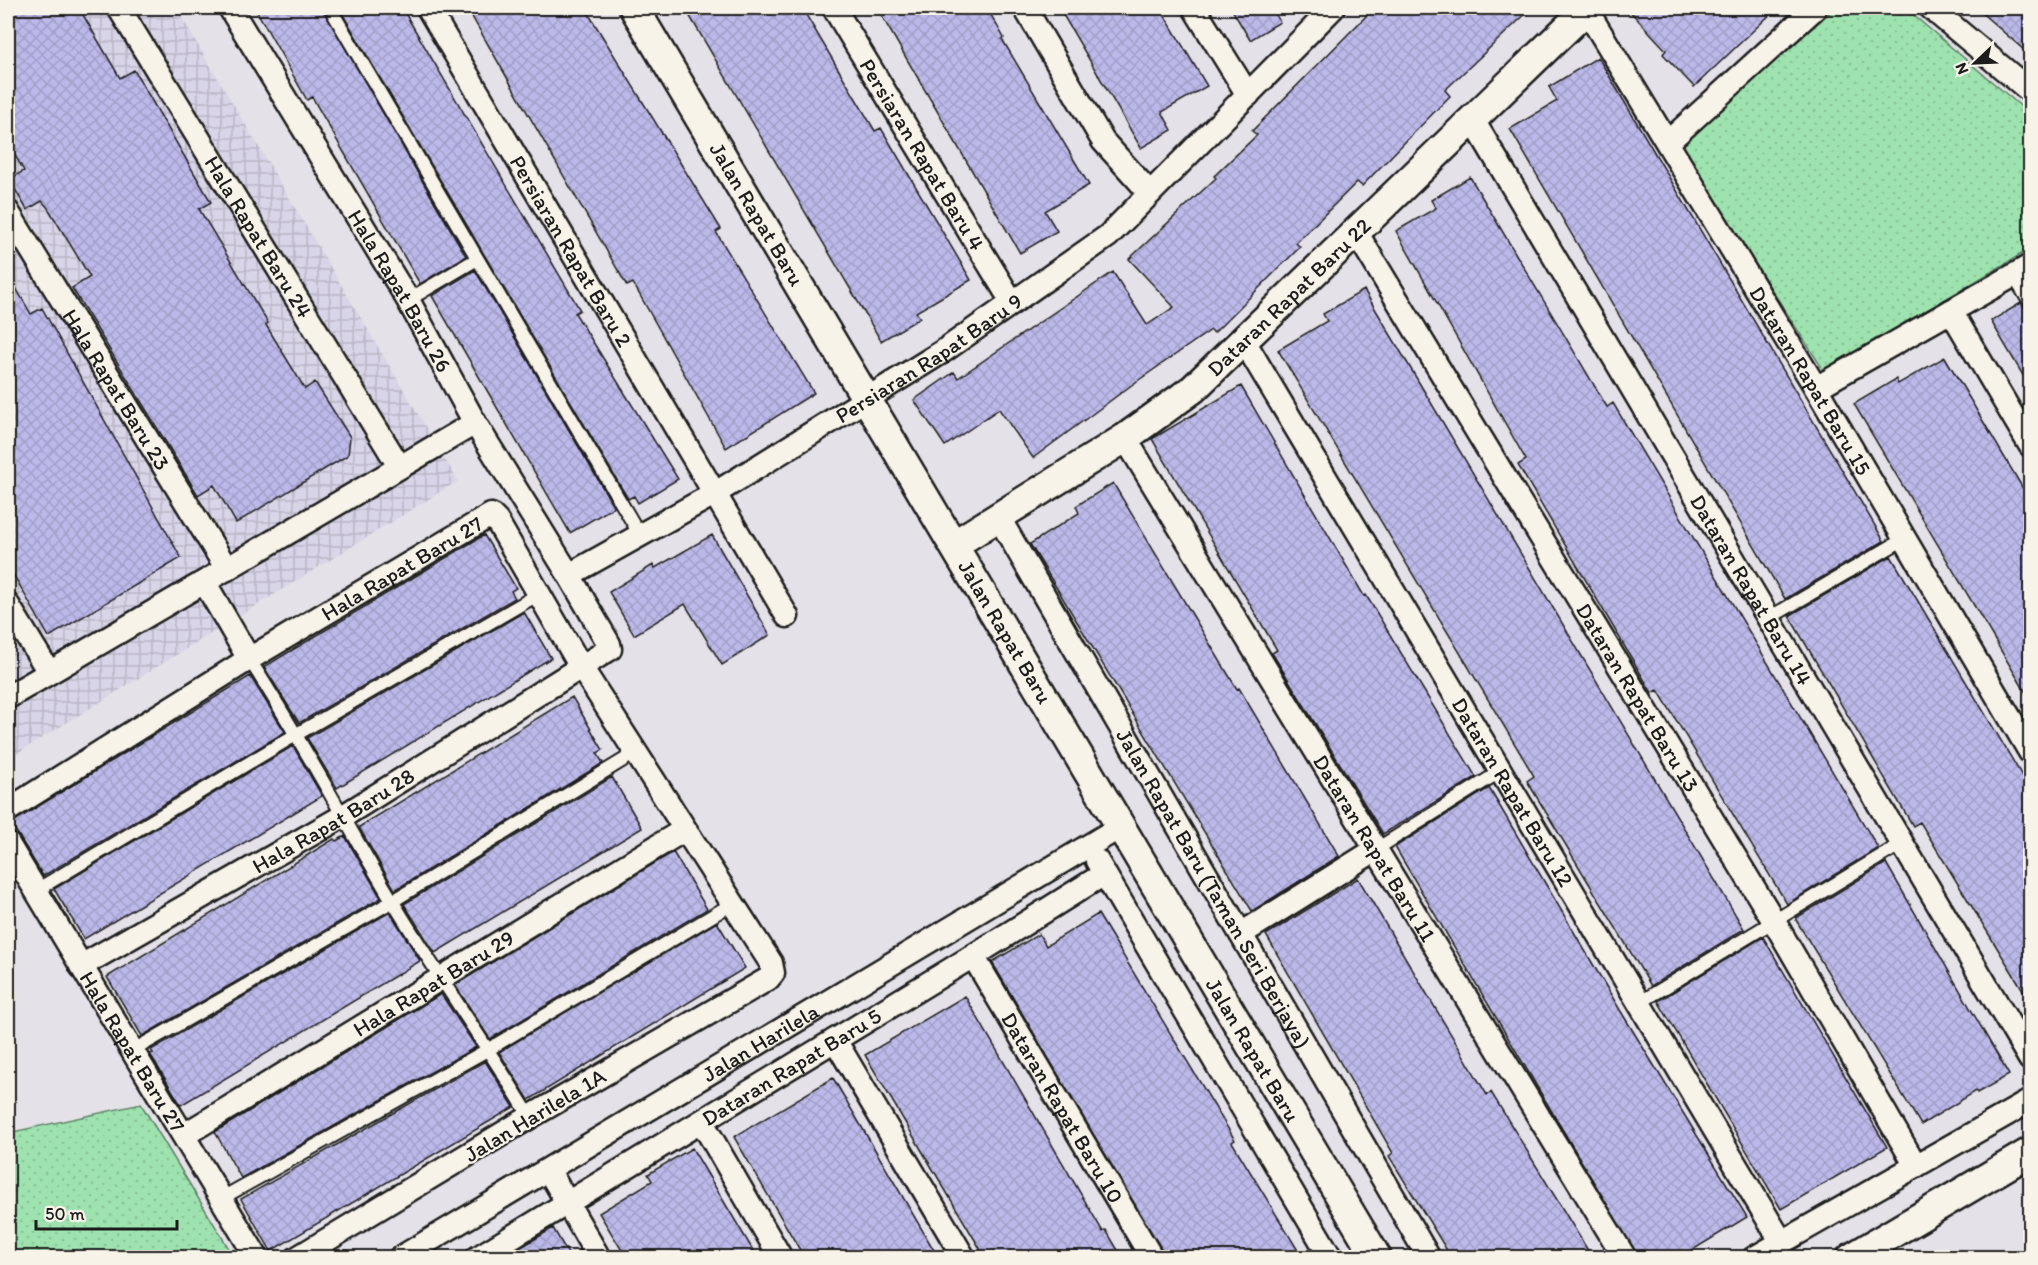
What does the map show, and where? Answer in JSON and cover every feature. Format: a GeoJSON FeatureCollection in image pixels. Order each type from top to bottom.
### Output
{"type":"FeatureCollection","features":[{"type":"Feature","properties":{"kind":"street","name":"Hala Rapat Baru 24"},"geometry":{"type":"LineString","coordinates":[[119,8],[399,466]]}},
{"type":"Feature","properties":{"kind":"street","name":"Hala Rapat Baru 26"},"geometry":{"type":"LineString","coordinates":[[230,8],[408,300],[475,423],[569,575]]}},
{"type":"Feature","properties":{"kind":"street","name":"Persiaran Rapat Baru 2"},"geometry":{"type":"LineString","coordinates":[[428,8],[788,616]]}},
{"type":"Feature","properties":{"kind":"street","name":"Jalan Rapat Baru"},"geometry":{"type":"LineString","coordinates":[[634,8],[869,398],[1120,827],[1377,1257]]}},
{"type":"Feature","properties":{"kind":"street","name":"Persiaran Rapat Baru 4"},"geometry":{"type":"LineString","coordinates":[[834,8],[1012,302]]}},
{"type":"Feature","properties":{"kind":"street"},"geometry":{"type":"LineString","coordinates":[[1025,8],[1103,141],[1149,192]]}},
{"type":"Feature","properties":{"kind":"street"},"geometry":{"type":"LineString","coordinates":[[1194,8],[1248,95]]}},
{"type":"Feature","properties":{"kind":"street","name":"Persiaran Rapat Baru 9"},"geometry":{"type":"LineString","coordinates":[[569,575],[714,494],[869,398],[942,352],[1108,236],[1333,8]]}},
{"type":"Feature","properties":{"kind":"street","name":"Dataran Rapat Baru 15"},"geometry":{"type":"LineString","coordinates":[[1587,8],[1816,388],[2031,752]]}},
{"type":"Feature","properties":{"kind":"street","name":"Dataran Rapat Baru 22"},"geometry":{"type":"LineString","coordinates":[[955,544],[1125,438],[1193,389],[1587,8]]}},
{"type":"Feature","properties":{"kind":"street"},"geometry":{"type":"LineString","coordinates":[[1668,142],[1815,8]]}},
{"type":"Feature","properties":{"kind":"street"},"geometry":{"type":"LineString","coordinates":[[1931,8],[2031,91]]}},
{"type":"Feature","properties":{"kind":"street","name":"Dataran Rapat Baru 14"},"geometry":{"type":"LineString","coordinates":[[1473,120],[1901,844],[2031,1059]]}},
{"type":"Feature","properties":{"kind":"street","name":"Hala Rapat Baru 23"},"geometry":{"type":"LineString","coordinates":[[8,212],[226,569]]}},
{"type":"Feature","properties":{"kind":"street","name":"Dataran Rapat Baru 13"},"geometry":{"type":"LineString","coordinates":[[1356,232],[1775,923],[1916,1166]]}},
{"type":"Feature","properties":{"kind":"street"},"geometry":{"type":"LineString","coordinates":[[1816,388],[2022,270]]}},
{"type":"Feature","properties":{"kind":"street"},"geometry":{"type":"LineString","coordinates":[[1951,311],[2031,445]]}},
{"type":"Feature","properties":{"kind":"street","name":"Dataran Rapat Baru 12"},"geometry":{"type":"LineString","coordinates":[[1244,341],[1781,1241]]}},
{"type":"Feature","properties":{"kind":"street"},"geometry":{"type":"LineString","coordinates":[[8,697],[206,583],[399,466],[475,423]]}},
{"type":"Feature","properties":{"kind":"street","name":"Dataran Rapat Baru 11"},"geometry":{"type":"LineString","coordinates":[[1125,438],[1625,1257]]}},
{"type":"Feature","properties":{"kind":"street","name":"Hala Rapat Baru 27"},"geometry":{"type":"LineString","coordinates":[[8,810],[249,659],[491,515],[497,521],[581,667],[771,963],[773,973]]}},
{"type":"Feature","properties":{"kind":"street","name":"Jalan Rapat Baru (Taman Seri Berjaya)"},"geometry":{"type":"LineString","coordinates":[[999,518],[1429,1257]]}},
{"type":"Feature","properties":{"kind":"street"},"geometry":{"type":"LineString","coordinates":[[569,575],[609,644],[609,649],[581,667]]}},
{"type":"Feature","properties":{"kind":"street"},"geometry":{"type":"LineString","coordinates":[[206,583],[249,659]]}},
{"type":"Feature","properties":{"kind":"street"},"geometry":{"type":"LineString","coordinates":[[8,605],[49,672]]}},
{"type":"Feature","properties":{"kind":"street","name":"Hala Rapat Baru 28"},"geometry":{"type":"LineString","coordinates":[[81,966],[345,815],[581,667]]}},
{"type":"Feature","properties":{"kind":"street","name":"Jalan Harilela"},"geometry":{"type":"LineString","coordinates":[[413,1254],[1120,827]]}},
{"type":"Feature","properties":{"kind":"street","name":"Hala Rapat Baru 29"},"geometry":{"type":"LineString","coordinates":[[184,1135],[684,830]]}},
{"type":"Feature","properties":{"kind":"street","name":"Hala Rapat Baru 27"},"geometry":{"type":"LineString","coordinates":[[8,843],[257,1257]]}},
{"type":"Feature","properties":{"kind":"street","name":"Jalan Rapat Baru"},"geometry":{"type":"LineString","coordinates":[[1089,846],[1331,1257]]}},
{"type":"Feature","properties":{"kind":"street"},"geometry":{"type":"LineString","coordinates":[[1241,934],[1375,850]]}},
{"type":"Feature","properties":{"kind":"street","name":"Dataran Rapat Baru 5"},"geometry":{"type":"LineString","coordinates":[[477,1257],[702,1122],[1104,874]]}},
{"type":"Feature","properties":{"kind":"street","name":"Dataran Rapat Baru 10"},"geometry":{"type":"LineString","coordinates":[[973,956],[1152,1257]]}},
{"type":"Feature","properties":{"kind":"street","name":"Jalan Harilela 1A"},"geometry":{"type":"LineString","coordinates":[[297,1257],[530,1117],[768,979],[773,973]]}},
{"type":"Feature","properties":{"kind":"street"},"geometry":{"type":"LineString","coordinates":[[835,1040],[964,1257]]}},
{"type":"Feature","properties":{"kind":"street"},"geometry":{"type":"LineString","coordinates":[[1754,1257],[2031,1101]]}},
{"type":"Feature","properties":{"kind":"street"},"geometry":{"type":"LineString","coordinates":[[702,1122],[782,1257]]}},
{"type":"Feature","properties":{"kind":"street"},"geometry":{"type":"LineString","coordinates":[[1851,1257],[2031,1152]]}},
{"type":"Feature","properties":{"kind":"street"},"geometry":{"type":"LineString","coordinates":[[549,1171],[599,1257]]}},
{"type":"Feature","properties":{"kind":"lane"},"geometry":{"type":"LineString","coordinates":[[330,8],[640,536]]}},
{"type":"Feature","properties":{"kind":"lane"},"geometry":{"type":"LineString","coordinates":[[408,300],[477,259]]}},
{"type":"Feature","properties":{"kind":"lane"},"geometry":{"type":"LineString","coordinates":[[2022,270],[2031,303]]}},
{"type":"Feature","properties":{"kind":"lane"},"geometry":{"type":"LineString","coordinates":[[1769,618],[1904,539]]}},
{"type":"Feature","properties":{"kind":"lane"},"geometry":{"type":"LineString","coordinates":[[35,891],[297,734],[539,594]]}},
{"type":"Feature","properties":{"kind":"lane"},"geometry":{"type":"LineString","coordinates":[[249,659],[297,734],[393,901],[530,1117]]}},
{"type":"Feature","properties":{"kind":"lane"},"geometry":{"type":"LineString","coordinates":[[132,1051],[393,901],[635,753]]}},
{"type":"Feature","properties":{"kind":"lane"},"geometry":{"type":"LineString","coordinates":[[1375,850],[1501,771]]}},
{"type":"Feature","properties":{"kind":"lane"},"geometry":{"type":"LineString","coordinates":[[1639,1003],[1775,923],[1901,844]]}},
{"type":"Feature","properties":{"kind":"lane"},"geometry":{"type":"LineString","coordinates":[[222,1198],[489,1049],[732,904]]}},
{"type":"Feature","properties":{"kind":"shaded area"},"geometry":{"type":"Polygon","coordinates":[[[8,8],[176,8],[458,481],[8,759],[8,8]]]}},
{"type":"Feature","properties":{"kind":"green space"},"geometry":{"type":"Polygon","coordinates":[[[1835,8],[1905,8],[2030,114],[2030,249],[1824,371],[1679,145],[1835,8]]]}},
{"type":"Feature","properties":{"kind":"green space"},"geometry":{"type":"Polygon","coordinates":[[[141,1104],[234,1257],[8,1257],[8,1133],[141,1104]]]}},
{"type":"Feature","properties":{"kind":"building"},"geometry":{"type":"Polygon","coordinates":[[[8,8],[79,8],[120,78],[134,70],[211,202],[199,209],[268,323],[266,325],[305,389],[315,382],[350,437],[348,455],[236,523],[214,485],[198,495],[72,288],[90,277],[48,208],[42,201],[27,210],[9,179],[24,171],[8,143],[8,8]]]}},
{"type":"Feature","properties":{"kind":"building"},"geometry":{"type":"Polygon","coordinates":[[[255,8],[322,8],[466,256],[420,284],[312,97],[307,100],[255,8]]]}},
{"type":"Feature","properties":{"kind":"building"},"geometry":{"type":"Polygon","coordinates":[[[339,8],[402,8],[580,310],[575,313],[678,479],[638,503],[634,496],[628,499],[339,8]]]}},
{"type":"Feature","properties":{"kind":"building"},"geometry":{"type":"Polygon","coordinates":[[[467,8],[585,8],[721,229],[716,232],[814,393],[726,448],[633,283],[627,286],[467,8]]]}},
{"type":"Feature","properties":{"kind":"building"},"geometry":{"type":"Polygon","coordinates":[[[685,8],[802,8],[875,131],[881,128],[971,280],[916,312],[920,318],[881,341],[685,8]]]}},
{"type":"Feature","properties":{"kind":"building"},"geometry":{"type":"Polygon","coordinates":[[[877,8],[987,8],[1004,38],[1002,39],[1089,185],[1045,211],[1057,231],[1020,253],[877,8]]]}},
{"type":"Feature","properties":{"kind":"building"},"geometry":{"type":"Polygon","coordinates":[[[1059,8],[1160,8],[1207,86],[1162,112],[1172,130],[1141,148],[1059,8]]]}},
{"type":"Feature","properties":{"kind":"building"},"geometry":{"type":"Polygon","coordinates":[[[1231,8],[1272,8],[1280,22],[1250,40],[1231,8]]]}},
{"type":"Feature","properties":{"kind":"building"},"geometry":{"type":"Polygon","coordinates":[[[1374,8],[1532,8],[1445,90],[1450,96],[1362,186],[1357,182],[1296,243],[1300,247],[1214,333],[1211,330],[1033,458],[999,409],[945,446],[914,400],[954,372],[958,378],[1113,272],[1147,325],[1174,307],[1129,259],[1216,178],[1214,176],[1257,135],[1252,131],[1374,8]]]}},
{"type":"Feature","properties":{"kind":"building"},"geometry":{"type":"Polygon","coordinates":[[[1627,8],[1777,8],[1694,87],[1663,54],[1666,50],[1627,8]]]}},
{"type":"Feature","properties":{"kind":"building"},"geometry":{"type":"Polygon","coordinates":[[[1976,8],[2031,8],[2031,56],[1976,8]]]}},
{"type":"Feature","properties":{"kind":"building"},"geometry":{"type":"Polygon","coordinates":[[[1598,57],[1884,541],[1785,599],[1510,129],[1557,101],[1549,87],[1598,57]]]}},
{"type":"Feature","properties":{"kind":"building"},"geometry":{"type":"Polygon","coordinates":[[[1470,177],[1607,407],[1613,403],[1878,848],[1787,904],[1658,690],[1652,693],[1518,465],[1526,460],[1396,231],[1436,208],[1431,200],[1470,177]]]}},
{"type":"Feature","properties":{"kind":"building"},"geometry":{"type":"Polygon","coordinates":[[[475,270],[614,507],[570,533],[432,296],[475,270]]]}},
{"type":"Feature","properties":{"kind":"building"},"geometry":{"type":"Polygon","coordinates":[[[8,274],[31,314],[42,308],[181,558],[49,637],[8,565],[8,274]]]}},
{"type":"Feature","properties":{"kind":"building"},"geometry":{"type":"Polygon","coordinates":[[[1364,290],[1744,929],[1651,986],[1527,781],[1534,776],[1278,350],[1327,321],[1323,314],[1364,290]]]}},
{"type":"Feature","properties":{"kind":"building"},"geometry":{"type":"Polygon","coordinates":[[[2021,303],[2031,311],[2031,389],[1991,321],[2021,303]]]}},
{"type":"Feature","properties":{"kind":"building"},"geometry":{"type":"Polygon","coordinates":[[[1945,357],[2031,502],[2031,701],[1854,404],[1896,379],[1898,384],[1945,357]]]}},
{"type":"Feature","properties":{"kind":"building"},"geometry":{"type":"Polygon","coordinates":[[[1241,386],[1364,596],[1366,595],[1476,777],[1383,834],[1272,653],[1277,650],[1152,439],[1241,386]]]}},
{"type":"Feature","properties":{"kind":"building"},"geometry":{"type":"Polygon","coordinates":[[[1113,483],[1339,856],[1252,911],[1030,544],[1079,513],[1076,506],[1113,483]]]}},
{"type":"Feature","properties":{"kind":"building"},"geometry":{"type":"Polygon","coordinates":[[[484,535],[516,588],[511,591],[515,598],[299,723],[264,667],[484,535]]]}},
{"type":"Feature","properties":{"kind":"building"},"geometry":{"type":"Polygon","coordinates":[[[712,535],[770,635],[722,665],[685,604],[634,635],[609,592],[653,565],[655,568],[712,535]]]}},
{"type":"Feature","properties":{"kind":"building"},"geometry":{"type":"Polygon","coordinates":[[[1891,556],[2031,791],[2031,1003],[1920,822],[1913,826],[1789,616],[1891,556]]]}},
{"type":"Feature","properties":{"kind":"building"},"geometry":{"type":"Polygon","coordinates":[[[524,612],[551,658],[337,788],[307,738],[524,612]]]}},
{"type":"Feature","properties":{"kind":"building"},"geometry":{"type":"Polygon","coordinates":[[[250,676],[285,732],[43,876],[11,823],[250,676]]]}},
{"type":"Feature","properties":{"kind":"building"},"geometry":{"type":"Polygon","coordinates":[[[572,697],[603,750],[597,753],[603,763],[395,890],[359,827],[572,697]]]}},
{"type":"Feature","properties":{"kind":"building"},"geometry":{"type":"Polygon","coordinates":[[[293,746],[322,796],[84,939],[54,889],[293,746]]]}},
{"type":"Feature","properties":{"kind":"building"},"geometry":{"type":"Polygon","coordinates":[[[612,777],[642,828],[435,953],[404,904],[612,777]]]}},
{"type":"Feature","properties":{"kind":"building"},"geometry":{"type":"Polygon","coordinates":[[[1489,788],[1620,1010],[1747,1217],[1681,1257],[1638,1257],[1395,847],[1489,788]]]}},
{"type":"Feature","properties":{"kind":"building"},"geometry":{"type":"Polygon","coordinates":[[[345,836],[381,898],[142,1036],[107,977],[334,839],[336,841],[345,836]]]}},
{"type":"Feature","properties":{"kind":"building"},"geometry":{"type":"Polygon","coordinates":[[[673,852],[707,909],[490,1039],[455,985],[673,852]]]}},
{"type":"Feature","properties":{"kind":"building"},"geometry":{"type":"Polygon","coordinates":[[[1886,863],[2009,1075],[1977,1093],[1976,1091],[1921,1125],[1796,920],[1886,863]]]}},
{"type":"Feature","properties":{"kind":"building"},"geometry":{"type":"Polygon","coordinates":[[[1358,878],[1487,1095],[1491,1092],[1592,1257],[1451,1257],[1389,1156],[1393,1153],[1266,935],[1358,878]]]}},
{"type":"Feature","properties":{"kind":"building"},"geometry":{"type":"Polygon","coordinates":[[[390,912],[420,961],[181,1105],[150,1054],[153,1053],[151,1050],[390,912]]]}},
{"type":"Feature","properties":{"kind":"building"},"geometry":{"type":"Polygon","coordinates":[[[1098,914],[1235,1140],[1232,1142],[1302,1257],[1165,1257],[992,962],[1039,934],[1046,946],[1098,914]]]}},
{"type":"Feature","properties":{"kind":"building"},"geometry":{"type":"Polygon","coordinates":[[[717,922],[745,968],[529,1100],[499,1052],[717,922]]]}},
{"type":"Feature","properties":{"kind":"building"},"geometry":{"type":"Polygon","coordinates":[[[1763,937],[1887,1147],[1781,1209],[1658,1001],[1763,937]]]}},
{"type":"Feature","properties":{"kind":"building"},"geometry":{"type":"Polygon","coordinates":[[[441,994],[476,1047],[241,1178],[215,1132],[441,994]]]}},
{"type":"Feature","properties":{"kind":"building"},"geometry":{"type":"Polygon","coordinates":[[[965,996],[1103,1232],[1106,1230],[1122,1257],[985,1257],[865,1055],[965,996]]]}},
{"type":"Feature","properties":{"kind":"building"},"geometry":{"type":"Polygon","coordinates":[[[485,1061],[514,1107],[271,1251],[241,1199],[485,1061]]]}},
{"type":"Feature","properties":{"kind":"building"},"geometry":{"type":"Polygon","coordinates":[[[833,1078],[938,1257],[804,1257],[734,1137],[833,1078]]]}},
{"type":"Feature","properties":{"kind":"building"},"geometry":{"type":"Polygon","coordinates":[[[692,1148],[757,1257],[626,1257],[599,1213],[652,1181],[648,1174],[692,1148]]]}},
{"type":"Feature","properties":{"kind":"building"},"geometry":{"type":"Polygon","coordinates":[[[553,1228],[570,1257],[505,1257],[553,1228]]]}}]}
